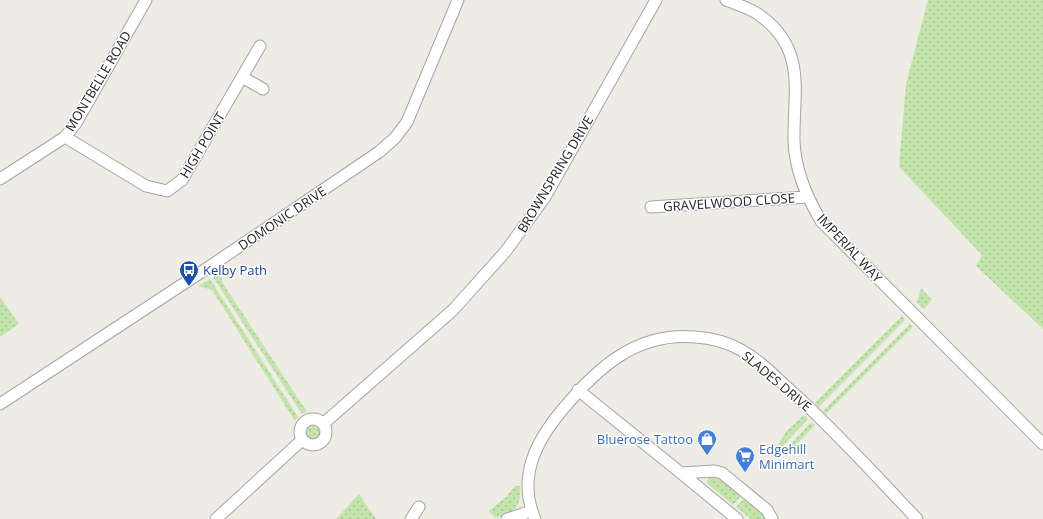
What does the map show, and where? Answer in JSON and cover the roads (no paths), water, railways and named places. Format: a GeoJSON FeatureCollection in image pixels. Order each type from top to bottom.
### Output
{"type":"FeatureCollection","features":[{"type":"Feature","properties":{"kind":"street","name":"MONTBELLE ROAD"},"geometry":{"type":"LineString","coordinates":[[0,179],[65,137],[76,123],[146,0]]}},
{"type":"Feature","properties":{"kind":"street","name":"BROWNSPRING DRIVE"},"geometry":{"type":"LineString","coordinates":[[323,424],[453,310],[506,251],[545,197],[656,0]]}},
{"type":"Feature","properties":{"kind":"street","name":"IMPERIAL WAY"},"geometry":{"type":"LineString","coordinates":[[726,0],[761,16],[782,37],[790,52],[796,85],[794,141],[796,156],[807,197],[821,221],[1043,444]]}},
{"type":"Feature","properties":{"kind":"street","name":"DOMONIC DRIVE"},"geometry":{"type":"LineString","coordinates":[[0,404],[206,269],[379,152],[395,138],[407,122],[456,1]]}},
{"type":"Feature","properties":{"kind":"street","name":"HIGH POINT"},"geometry":{"type":"LineString","coordinates":[[65,137],[146,186],[167,191],[182,180],[260,46]]}},
{"type":"Feature","properties":{"kind":"street"},"geometry":{"type":"LineString","coordinates":[[242,77],[263,89]]}},
{"type":"Feature","properties":{"kind":"street","name":"GRAVELWOOD CLOSE"},"geometry":{"type":"LineString","coordinates":[[652,207],[807,197]]}},
{"type":"Feature","properties":{"kind":"street","name":"SLADES DRIVE"},"geometry":{"type":"LineString","coordinates":[[507,519],[534,515],[529,493],[529,472],[532,456],[549,425],[578,390],[621,354],[636,346],[668,337],[686,336],[716,340],[730,344],[755,359],[815,413],[917,519]]}},
{"type":"Feature","properties":{"kind":"street"},"geometry":{"type":"LineString","coordinates":[[578,390],[738,519]]}},
{"type":"Feature","properties":{"kind":"street"},"geometry":{"type":"LineString","coordinates":[[316,419],[323,424],[326,431],[322,441],[314,445],[302,440],[300,429],[304,422],[316,419]]}},
{"type":"Feature","properties":{"kind":"street"},"geometry":{"type":"LineString","coordinates":[[216,519],[302,440]]}},
{"type":"Feature","properties":{"kind":"street"},"geometry":{"type":"LineString","coordinates":[[681,473],[715,471],[722,473],[767,510],[772,519]]}},
{"type":"Feature","properties":{"kind":"street"},"geometry":{"type":"LineString","coordinates":[[411,519],[419,507]]}},
{"type":"Feature","properties":{"kind":"place","name":"Kelby Path"},"geometry":{"type":"Point","coordinates":[189,287]}},
{"type":"Feature","properties":{"kind":"place","name":"Bluerose Tattoo"},"geometry":{"type":"Point","coordinates":[707,456]}},
{"type":"Feature","properties":{"kind":"place","name":"Edgehill Minimart"},"geometry":{"type":"Point","coordinates":[745,473]}}]}
